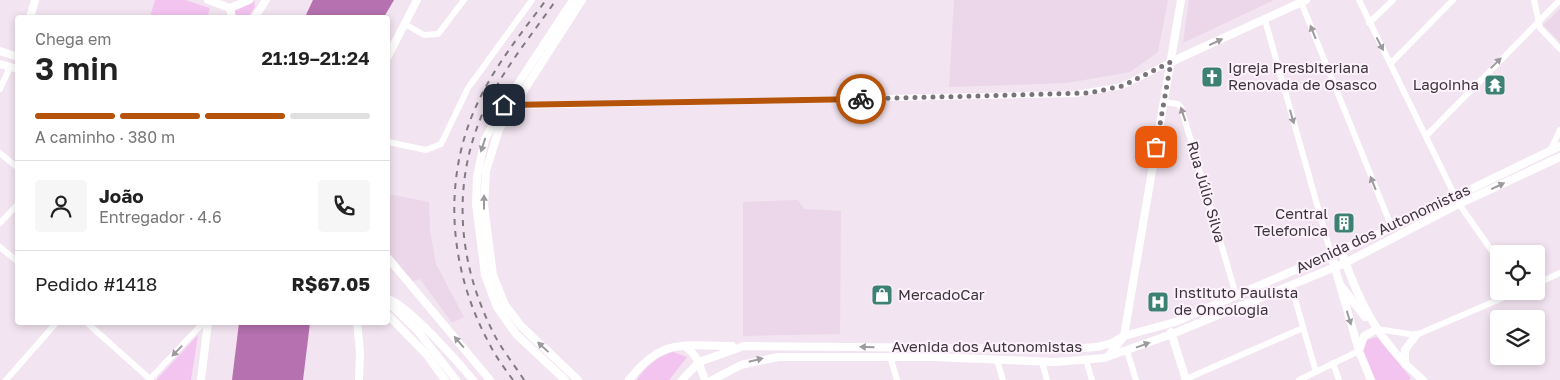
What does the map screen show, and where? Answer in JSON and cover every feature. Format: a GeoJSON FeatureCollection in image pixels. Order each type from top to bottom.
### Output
{"type":"FeatureCollection","features":[{"type":"Feature","properties":{"kind":"main road"},"geometry":{"type":"LineString","coordinates":[[31,15],[35,0]]}},
{"type":"Feature","properties":{"kind":"main road"},"geometry":{"type":"LineString","coordinates":[[208,0],[232,4],[249,0]]}},
{"type":"Feature","properties":{"kind":"main road"},"geometry":{"type":"LineString","coordinates":[[260,4],[266,0]]}},
{"type":"Feature","properties":{"kind":"main road"},"geometry":{"type":"LineString","coordinates":[[390,52],[417,0]]}},
{"type":"Feature","properties":{"kind":"main road"},"geometry":{"type":"LineString","coordinates":[[565,380],[506,321],[494,300],[485,276],[477,221],[477,176],[485,139],[504,105],[573,0]]}},
{"type":"Feature","properties":{"kind":"main road"},"geometry":{"type":"LineString","coordinates":[[578,380],[513,317],[498,293],[492,276],[485,227],[486,171],[494,141],[513,106],[582,0]]}},
{"type":"Feature","properties":{"kind":"main road"},"geometry":{"type":"LineString","coordinates":[[1104,358],[1113,352],[1124,336],[1181,0]]}},
{"type":"Feature","properties":{"kind":"main road"},"geometry":{"type":"LineString","coordinates":[[1171,62],[1304,1]]}},
{"type":"Feature","properties":{"kind":"main road"},"geometry":{"type":"LineString","coordinates":[[0,51],[15,56]]}},
{"type":"Feature","properties":{"kind":"main road"},"geometry":{"type":"LineString","coordinates":[[0,64],[14,68]]}},
{"type":"Feature","properties":{"kind":"main road","name":"Avenida dos Autonomistas"},"geometry":{"type":"LineString","coordinates":[[682,380],[699,362],[744,346],[1067,349],[1097,347],[1112,343],[1124,336],[1168,324],[1392,228],[1560,146]]}},
{"type":"Feature","properties":{"kind":"main road","name":"Avenida dos Autonomistas"},"geometry":{"type":"LineString","coordinates":[[712,380],[741,365],[770,357],[890,356],[1042,362],[1104,358],[1172,334],[1345,262],[1458,204],[1560,157]]}},
{"type":"Feature","properties":{"kind":"main road"},"geometry":{"type":"LineString","coordinates":[[1341,250],[1356,295],[1377,329]]}},
{"type":"Feature","properties":{"kind":"main road"},"geometry":{"type":"LineString","coordinates":[[1331,254],[1359,351],[1371,380]]}},
{"type":"Feature","properties":{"kind":"main road"},"geometry":{"type":"LineString","coordinates":[[390,260],[490,380]]}},
{"type":"Feature","properties":{"kind":"main road"},"geometry":{"type":"LineString","coordinates":[[1338,282],[1356,307],[1377,329],[1405,364],[1422,380]]}},
{"type":"Feature","properties":{"kind":"main road"},"geometry":{"type":"LineString","coordinates":[[390,302],[397,304],[423,327],[473,380]]}},
{"type":"Feature","properties":{"kind":"main road"},"geometry":{"type":"LineString","coordinates":[[390,303],[417,330],[456,380]]}},
{"type":"Feature","properties":{"kind":"main road"},"geometry":{"type":"LineString","coordinates":[[390,317],[411,337],[445,380]]}},
{"type":"Feature","properties":{"kind":"main road"},"geometry":{"type":"LineString","coordinates":[[1168,324],[1186,380]]}},
{"type":"Feature","properties":{"kind":"main road"},"geometry":{"type":"LineString","coordinates":[[200,380],[208,325]]}},
{"type":"Feature","properties":{"kind":"main road"},"geometry":{"type":"LineString","coordinates":[[357,325],[364,380]]}},
{"type":"Feature","properties":{"kind":"main road"},"geometry":{"type":"LineString","coordinates":[[1359,351],[1364,336],[1377,329]]}},
{"type":"Feature","properties":{"kind":"main road"},"geometry":{"type":"LineString","coordinates":[[1405,364],[1405,350],[1416,335]]}},
{"type":"Feature","properties":{"kind":"main road"},"geometry":{"type":"LineString","coordinates":[[684,346],[690,350],[699,362],[705,380]]}},
{"type":"Feature","properties":{"kind":"main road"},"geometry":{"type":"LineString","coordinates":[[629,380],[636,371],[664,348],[744,346]]}},
{"type":"Feature","properties":{"kind":"main road"},"geometry":{"type":"LineString","coordinates":[[353,380],[360,352]]}},
{"type":"Feature","properties":{"kind":"main road"},"geometry":{"type":"LineString","coordinates":[[359,380],[360,352]]}},
{"type":"Feature","properties":{"kind":"main road"},"geometry":{"type":"LineString","coordinates":[[439,371],[441,380]]}},
{"type":"Feature","properties":{"kind":"main road"},"geometry":{"type":"LineString","coordinates":[[633,380],[636,371]]}},
{"type":"Feature","properties":{"kind":"street"},"geometry":{"type":"LineString","coordinates":[[405,24],[424,35],[438,34],[464,0]]}},
{"type":"Feature","properties":{"kind":"street"},"geometry":{"type":"LineString","coordinates":[[390,142],[426,150],[441,144],[468,88],[532,0]]}},
{"type":"Feature","properties":{"kind":"street"},"geometry":{"type":"LineString","coordinates":[[1359,0],[1455,196]]}},
{"type":"Feature","properties":{"kind":"street"},"geometry":{"type":"LineString","coordinates":[[1369,23],[1393,0]]}},
{"type":"Feature","properties":{"kind":"street"},"geometry":{"type":"LineString","coordinates":[[1391,63],[1453,0]]}},
{"type":"Feature","properties":{"kind":"street"},"geometry":{"type":"LineString","coordinates":[[1534,0],[1538,22],[1544,35],[1560,49]]}},
{"type":"Feature","properties":{"kind":"street"},"geometry":{"type":"LineString","coordinates":[[1426,136],[1560,0]]}},
{"type":"Feature","properties":{"kind":"street"},"geometry":{"type":"LineString","coordinates":[[1304,1],[1392,228]]}},
{"type":"Feature","properties":{"kind":"street"},"geometry":{"type":"LineString","coordinates":[[1265,20],[1331,254]]}},
{"type":"Feature","properties":{"kind":"street"},"geometry":{"type":"LineString","coordinates":[[504,105],[1076,94],[1122,86],[1171,62]]}},
{"type":"Feature","properties":{"kind":"street"},"geometry":{"type":"LineString","coordinates":[[0,89],[14,68]]}},
{"type":"Feature","properties":{"kind":"street","name":"Rua Júlio Silva"},"geometry":{"type":"LineString","coordinates":[[1163,102],[1181,107],[1236,295]]}},
{"type":"Feature","properties":{"kind":"street"},"geometry":{"type":"LineString","coordinates":[[1550,151],[1560,130]]}},
{"type":"Feature","properties":{"kind":"street"},"geometry":{"type":"LineString","coordinates":[[0,153],[15,166]]}},
{"type":"Feature","properties":{"kind":"street"},"geometry":{"type":"LineString","coordinates":[[1458,204],[1490,248]]}},
{"type":"Feature","properties":{"kind":"street"},"geometry":{"type":"LineString","coordinates":[[0,223],[15,207]]}},
{"type":"Feature","properties":{"kind":"street"},"geometry":{"type":"LineString","coordinates":[[0,247],[15,260]]}},
{"type":"Feature","properties":{"kind":"street"},"geometry":{"type":"LineString","coordinates":[[1545,280],[1560,273]]}},
{"type":"Feature","properties":{"kind":"street"},"geometry":{"type":"LineString","coordinates":[[1291,285],[1316,372]]}},
{"type":"Feature","properties":{"kind":"street"},"geometry":{"type":"LineString","coordinates":[[1377,329],[1416,335],[1498,300]]}},
{"type":"Feature","properties":{"kind":"street"},"geometry":{"type":"LineString","coordinates":[[6,380],[54,325]]}},
{"type":"Feature","properties":{"kind":"street"},"geometry":{"type":"LineString","coordinates":[[89,325],[150,380],[201,325]]}},
{"type":"Feature","properties":{"kind":"street"},"geometry":{"type":"LineString","coordinates":[[1186,380],[1303,328]]}},
{"type":"Feature","properties":{"kind":"street"},"geometry":{"type":"LineString","coordinates":[[1127,351],[1136,380]]}},
{"type":"Feature","properties":{"kind":"street"},"geometry":{"type":"LineString","coordinates":[[1299,380],[1359,351]]}},
{"type":"Feature","properties":{"kind":"street"},"geometry":{"type":"LineString","coordinates":[[890,356],[897,380]]}},
{"type":"Feature","properties":{"kind":"street"},"geometry":{"type":"LineString","coordinates":[[997,360],[1003,380]]}},
{"type":"Feature","properties":{"kind":"street"},"geometry":{"type":"LineString","coordinates":[[1086,360],[1092,380]]}},
{"type":"Feature","properties":{"kind":"street"},"geometry":{"type":"LineString","coordinates":[[1042,362],[1047,380]]}},
{"type":"Feature","properties":{"kind":"street"},"geometry":{"type":"LineString","coordinates":[[1333,363],[1339,380]]}},
{"type":"Feature","properties":{"kind":"shaded area"},"geometry":{"type":"Polygon","coordinates":[[[155,0],[185,0],[210,8],[208,15],[151,15],[155,0]]]}},
{"type":"Feature","properties":{"kind":"shaded area"},"geometry":{"type":"Polygon","coordinates":[[[313,0],[394,0],[385,15],[306,15],[313,0]]]}},
{"type":"Feature","properties":{"kind":"shaded area"},"geometry":{"type":"Polygon","coordinates":[[[954,0],[1168,0],[1158,52],[1130,72],[1067,83],[949,87],[954,0]]]}},
{"type":"Feature","properties":{"kind":"shaded area"},"geometry":{"type":"Polygon","coordinates":[[[1189,0],[1274,0],[1183,43],[1189,0]]]}},
{"type":"Feature","properties":{"kind":"shaded area"},"geometry":{"type":"Polygon","coordinates":[[[254,1],[255,7],[249,15],[234,15],[235,8],[254,1]]]}},
{"type":"Feature","properties":{"kind":"shaded area"},"geometry":{"type":"Polygon","coordinates":[[[1560,9],[1560,42],[1543,25],[1560,9]]]}},
{"type":"Feature","properties":{"kind":"shaded area"},"geometry":{"type":"Polygon","coordinates":[[[390,194],[429,202],[430,231],[436,264],[464,317],[452,323],[420,279],[411,282],[390,254],[390,194]]]}},
{"type":"Feature","properties":{"kind":"shaded area"},"geometry":{"type":"Polygon","coordinates":[[[798,200],[804,209],[841,211],[840,334],[743,336],[743,202],[798,200]]]}},
{"type":"Feature","properties":{"kind":"shaded area"},"geometry":{"type":"Polygon","coordinates":[[[239,325],[310,325],[303,380],[232,380],[239,325]]]}},
{"type":"Feature","properties":{"kind":"shaded area"},"geometry":{"type":"Polygon","coordinates":[[[198,335],[191,380],[157,380],[158,378],[198,335]]]}},
{"type":"Feature","properties":{"kind":"shaded area"},"geometry":{"type":"Polygon","coordinates":[[[1377,337],[1411,378],[1409,380],[1375,380],[1362,350],[1367,340],[1377,337]]]}},
{"type":"Feature","properties":{"kind":"shaded area"},"geometry":{"type":"Polygon","coordinates":[[[673,352],[687,357],[669,380],[637,380],[652,363],[673,352]]]}},
{"type":"Feature","properties":{"kind":"railway"},"geometry":{"type":"LineString","coordinates":[[513,380],[490,345],[476,316],[465,285],[458,254],[455,190],[459,159],[468,128],[480,98],[502,60],[546,0]]}},
{"type":"Feature","properties":{"kind":"railway"},"geometry":{"type":"LineString","coordinates":[[524,380],[493,332],[480,303],[471,274],[465,245],[464,185],[477,127],[490,98],[513,60],[556,0]]}},
{"type":"Feature","properties":{"kind":"way so far"},"geometry":{"type":"LineString","coordinates":[[861,99],[1089,93],[1122,86],[1171,62],[1156,147]]}},
{"type":"Feature","properties":{"kind":"place","name":"Igreja Presbiteriana Renovada de Osasco"},"geometry":{"type":"Point","coordinates":[1212,77]}},
{"type":"Feature","properties":{"kind":"place","name":"Lagoinha"},"geometry":{"type":"Point","coordinates":[1495,85]}},
{"type":"Feature","properties":{"kind":"place","name":"Central Telefonica"},"geometry":{"type":"Point","coordinates":[1344,223]}},
{"type":"Feature","properties":{"kind":"place","name":"MercadoCar"},"geometry":{"type":"Point","coordinates":[882,295]}},
{"type":"Feature","properties":{"kind":"place","name":"Instituto Paulista de Oncologia"},"geometry":{"type":"Point","coordinates":[1158,302]}},
{"type":"Feature","properties":{"kind":"route"},"geometry":{"type":"LineString","coordinates":[[504,105],[654,104],[861,99]]}}]}
